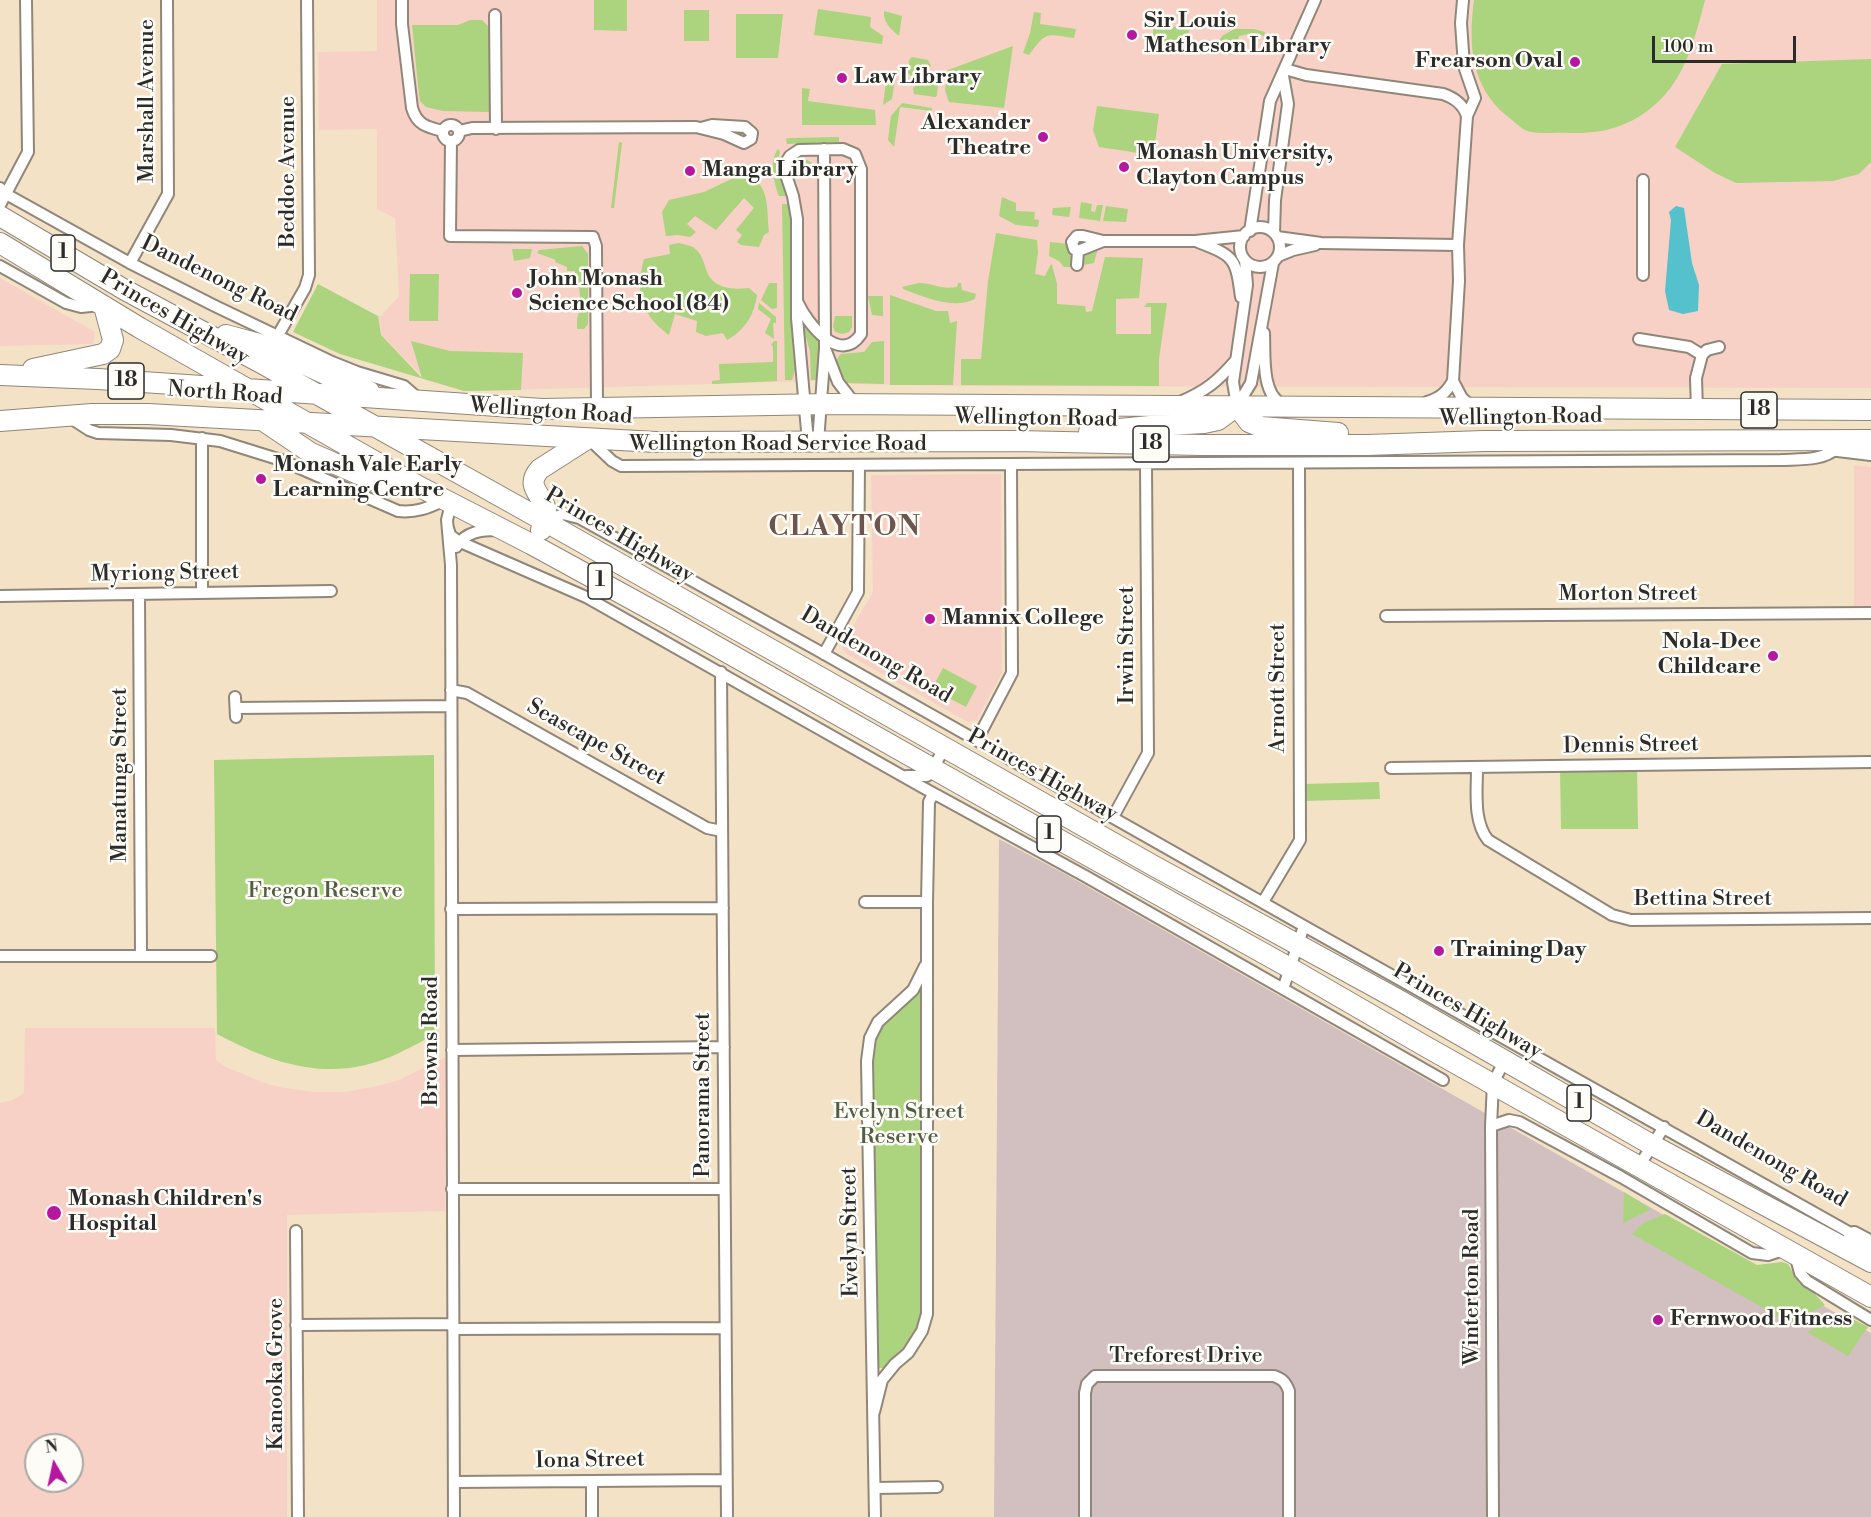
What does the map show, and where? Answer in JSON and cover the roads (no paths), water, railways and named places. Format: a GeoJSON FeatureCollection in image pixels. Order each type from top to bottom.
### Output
{"type":"FeatureCollection","features":[{"type":"Feature","properties":{"kind":"highway","name":"Princes Highway"},"geometry":{"type":"LineString","coordinates":[[0,216],[160,309],[546,522],[1653,1145],[1850,1241],[1871,1262]]}},
{"type":"Feature","properties":{"kind":"highway","name":"Princes Highway"},"geometry":{"type":"LineString","coordinates":[[0,243],[102,305],[420,487],[531,544],[668,619],[1871,1297]]}},
{"type":"Feature","properties":{"kind":"highway"},"geometry":{"type":"LineString","coordinates":[[2,375],[103,354],[110,349],[113,340],[102,305]]}},
{"type":"Feature","properties":{"kind":"highway"},"geometry":{"type":"LineString","coordinates":[[192,326],[263,345],[348,384],[397,400]]}},
{"type":"Feature","properties":{"kind":"highway","name":"North Road"},"geometry":{"type":"LineString","coordinates":[[2,375],[316,394]]}},
{"type":"Feature","properties":{"kind":"highway","name":"Wellington Road"},"geometry":{"type":"LineString","coordinates":[[316,394],[509,408],[813,404],[1820,410],[1866,407]]}},
{"type":"Feature","properties":{"kind":"highway"},"geometry":{"type":"LineString","coordinates":[[1017,441],[1150,426],[1204,423],[1218,420],[1237,406],[1249,422],[1272,429],[1484,441]]}},
{"type":"Feature","properties":{"kind":"highway"},"geometry":{"type":"LineString","coordinates":[[1858,445],[1866,407]]}},
{"type":"Feature","properties":{"kind":"highway","name":"North Road"},"geometry":{"type":"LineString","coordinates":[[0,422],[67,416],[148,414],[308,423]]}},
{"type":"Feature","properties":{"kind":"highway"},"geometry":{"type":"LineString","coordinates":[[262,421],[311,453],[363,476],[385,484],[420,487]]}},
{"type":"Feature","properties":{"kind":"highway","name":"Wellington Road"},"geometry":{"type":"LineString","coordinates":[[308,423],[656,442],[1017,441],[1200,445],[1367,445],[1484,441],[1775,440],[1858,445]]}},
{"type":"Feature","properties":{"kind":"highway"},"geometry":{"type":"LineString","coordinates":[[531,544],[546,522],[546,506],[534,486],[534,477],[540,469],[588,439]]}},
{"type":"Feature","properties":{"kind":"main road"},"geometry":{"type":"LineString","coordinates":[[1850,1241],[1871,1244]]}},
{"type":"Feature","properties":{"kind":"main road"},"geometry":{"type":"LineString","coordinates":[[1839,1278],[1871,1287]]}},
{"type":"Feature","properties":{"kind":"street"},"geometry":{"type":"LineString","coordinates":[[0,205],[3,191],[28,152],[26,0]]}},
{"type":"Feature","properties":{"kind":"street","name":"Marshall Avenue"},"geometry":{"type":"LineString","coordinates":[[130,263],[169,191],[167,0]]}},
{"type":"Feature","properties":{"kind":"street","name":"Beddoe Avenue"},"geometry":{"type":"LineString","coordinates":[[277,337],[305,288],[309,275],[307,0]]}},
{"type":"Feature","properties":{"kind":"street"},"geometry":{"type":"LineString","coordinates":[[402,0],[402,24],[415,118],[427,127],[443,131]]}},
{"type":"Feature","properties":{"kind":"street"},"geometry":{"type":"LineString","coordinates":[[1237,406],[1233,382],[1247,285],[1241,242],[1247,233],[1270,101],[1315,0]]}},
{"type":"Feature","properties":{"kind":"street"},"geometry":{"type":"LineString","coordinates":[[1409,407],[1441,397],[1448,391],[1453,381],[1459,281],[1458,245],[1467,116],[1475,98],[1464,66],[1461,23],[1463,0]]}},
{"type":"Feature","properties":{"kind":"street"},"geometry":{"type":"LineString","coordinates":[[495,15],[496,129]]}},
{"type":"Feature","properties":{"kind":"street"},"geometry":{"type":"LineString","coordinates":[[1284,73],[1443,94],[1450,96],[1463,106],[1467,116]]}},
{"type":"Feature","properties":{"kind":"street"},"geometry":{"type":"LineString","coordinates":[[1237,406],[1251,383],[1263,315],[1280,248],[1276,235],[1275,200],[1288,104],[1284,73]]}},
{"type":"Feature","properties":{"kind":"street"},"geometry":{"type":"LineString","coordinates":[[450,124],[459,130],[457,139],[451,141],[445,139],[443,131],[445,127],[450,124]]}},
{"type":"Feature","properties":{"kind":"street"},"geometry":{"type":"LineString","coordinates":[[459,130],[472,128],[701,128]]}},
{"type":"Feature","properties":{"kind":"street"},"geometry":{"type":"LineString","coordinates":[[451,141],[450,236],[593,237],[596,246],[597,408]]}},
{"type":"Feature","properties":{"kind":"street"},"geometry":{"type":"LineString","coordinates":[[813,404],[825,348],[824,149]]}},
{"type":"Feature","properties":{"kind":"street"},"geometry":{"type":"LineString","coordinates":[[798,303],[807,321],[832,343],[850,344],[858,338],[862,327],[860,164],[856,155],[850,150],[799,150],[790,156],[785,164],[797,219],[798,322],[813,404],[813,442]]}},
{"type":"Feature","properties":{"kind":"street"},"geometry":{"type":"LineString","coordinates":[[1262,151],[1282,155]]}},
{"type":"Feature","properties":{"kind":"street"},"geometry":{"type":"LineString","coordinates":[[1643,180],[1643,275]]}},
{"type":"Feature","properties":{"kind":"street","name":"Dandenong Road"},"geometry":{"type":"LineString","coordinates":[[3,191],[130,263],[277,337],[357,372],[404,386],[422,402]]}},
{"type":"Feature","properties":{"kind":"street"},"geometry":{"type":"LineString","coordinates":[[1077,266],[1078,251],[1074,249],[1072,242],[1077,236],[1103,241],[1195,241],[1247,233],[1262,228],[1276,235],[1321,243],[1458,245]]}},
{"type":"Feature","properties":{"kind":"street"},"geometry":{"type":"LineString","coordinates":[[1195,241],[1243,255],[1255,267],[1268,266],[1293,250],[1321,243]]}},
{"type":"Feature","properties":{"kind":"street"},"geometry":{"type":"LineString","coordinates":[[1195,241],[1226,254],[1233,261],[1238,271],[1242,308]]}},
{"type":"Feature","properties":{"kind":"street"},"geometry":{"type":"LineString","coordinates":[[0,266],[66,303],[81,307],[102,305]]}},
{"type":"Feature","properties":{"kind":"street"},"geometry":{"type":"LineString","coordinates":[[1263,315],[1267,388],[1276,401],[1288,407]]}},
{"type":"Feature","properties":{"kind":"street"},"geometry":{"type":"LineString","coordinates":[[1639,339],[1689,347],[1702,355]]}},
{"type":"Feature","properties":{"kind":"street"},"geometry":{"type":"LineString","coordinates":[[1697,409],[1696,378],[1702,355],[1707,350],[1719,347]]}},
{"type":"Feature","properties":{"kind":"street"},"geometry":{"type":"LineString","coordinates":[[825,348],[838,382],[855,404]]}},
{"type":"Feature","properties":{"kind":"street"},"geometry":{"type":"LineString","coordinates":[[1169,406],[1201,393],[1217,382],[1236,360]]}},
{"type":"Feature","properties":{"kind":"street"},"geometry":{"type":"LineString","coordinates":[[1453,381],[1461,398],[1474,408]]}},
{"type":"Feature","properties":{"kind":"street","name":"North Road"},"geometry":{"type":"LineString","coordinates":[[67,416],[98,433],[202,438]]}},
{"type":"Feature","properties":{"kind":"street"},"geometry":{"type":"LineString","coordinates":[[202,592],[202,438],[280,460],[398,511],[416,511],[448,502]]}},
{"type":"Feature","properties":{"kind":"street","name":"Wellington Road Service Road"},"geometry":{"type":"LineString","coordinates":[[588,439],[612,461],[621,465],[1011,465],[1800,459],[1825,456],[1858,445]]}},
{"type":"Feature","properties":{"kind":"street","name":"Wellington Road Service Road"},"geometry":{"type":"LineString","coordinates":[[1152,464],[1200,445]]}},
{"type":"Feature","properties":{"kind":"street"},"geometry":{"type":"LineString","coordinates":[[1367,445],[1388,462]]}},
{"type":"Feature","properties":{"kind":"street","name":"Arnott Street"},"geometry":{"type":"LineString","coordinates":[[1263,902],[1299,840],[1299,463]]}},
{"type":"Feature","properties":{"kind":"street","name":"Irwin Street"},"geometry":{"type":"LineString","coordinates":[[1113,817],[1148,753],[1152,464]]}},
{"type":"Feature","properties":{"kind":"street"},"geometry":{"type":"LineString","coordinates":[[824,654],[858,592],[859,465]]}},
{"type":"Feature","properties":{"kind":"street"},"geometry":{"type":"LineString","coordinates":[[977,740],[1012,673],[1011,465]]}},
{"type":"Feature","properties":{"kind":"street","name":"Browns Road"},"geometry":{"type":"LineString","coordinates":[[448,502],[451,565],[454,1517]]}},
{"type":"Feature","properties":{"kind":"street","name":"Dandenong Road"},"geometry":{"type":"LineString","coordinates":[[546,522],[563,514],[579,518],[1664,1127],[1850,1241]]}},
{"type":"Feature","properties":{"kind":"street"},"geometry":{"type":"LineString","coordinates":[[448,528],[451,536],[459,542],[567,587],[679,648],[933,794],[1283,988],[1443,1080]]}},
{"type":"Feature","properties":{"kind":"street"},"geometry":{"type":"LineString","coordinates":[[459,542],[475,532],[504,530]]}},
{"type":"Feature","properties":{"kind":"street","name":"Browns Road"},"geometry":{"type":"LineString","coordinates":[[451,565],[459,542]]}},
{"type":"Feature","properties":{"kind":"street","name":"Myriong Street"},"geometry":{"type":"LineString","coordinates":[[0,596],[331,591]]}},
{"type":"Feature","properties":{"kind":"street","name":"Manatunga Street"},"geometry":{"type":"LineString","coordinates":[[139,594],[141,956]]}},
{"type":"Feature","properties":{"kind":"street","name":"Morton Street"},"geometry":{"type":"LineString","coordinates":[[1386,616],[1871,613]]}},
{"type":"Feature","properties":{"kind":"street"},"geometry":{"type":"LineString","coordinates":[[668,619],[679,648]]}},
{"type":"Feature","properties":{"kind":"street","name":"Panorama Street"},"geometry":{"type":"LineString","coordinates":[[721,672],[727,1517]]}},
{"type":"Feature","properties":{"kind":"street","name":"Seascape Street"},"geometry":{"type":"LineString","coordinates":[[451,690],[466,693],[707,828],[722,831]]}},
{"type":"Feature","properties":{"kind":"street"},"geometry":{"type":"LineString","coordinates":[[236,708],[451,706]]}},
{"type":"Feature","properties":{"kind":"street"},"geometry":{"type":"LineString","coordinates":[[901,775],[925,777],[933,769],[944,748]]}},
{"type":"Feature","properties":{"kind":"street","name":"Dennis Street"},"geometry":{"type":"LineString","coordinates":[[1391,768],[1871,762]]}},
{"type":"Feature","properties":{"kind":"street","name":"Bettina Street"},"geometry":{"type":"LineString","coordinates":[[1478,768],[1478,819],[1480,831],[1488,840],[1612,915],[1631,920],[1871,918]]}},
{"type":"Feature","properties":{"kind":"street","name":"Evelyn Street"},"geometry":{"type":"LineString","coordinates":[[874,1412],[882,1380],[908,1353],[922,1331],[927,1314],[928,802],[933,794]]}},
{"type":"Feature","properties":{"kind":"street"},"geometry":{"type":"LineString","coordinates":[[990,825],[1022,819]]}},
{"type":"Feature","properties":{"kind":"street"},"geometry":{"type":"LineString","coordinates":[[865,902],[927,902]]}},
{"type":"Feature","properties":{"kind":"street"},"geometry":{"type":"LineString","coordinates":[[451,909],[723,908]]}},
{"type":"Feature","properties":{"kind":"street"},"geometry":{"type":"LineString","coordinates":[[1283,988],[1304,926]]}},
{"type":"Feature","properties":{"kind":"street"},"geometry":{"type":"LineString","coordinates":[[0,956],[212,956]]}},
{"type":"Feature","properties":{"kind":"street","name":"Evelyn Street"},"geometry":{"type":"LineString","coordinates":[[875,1517],[867,1061],[870,1038],[878,1022],[912,990],[927,963]]}},
{"type":"Feature","properties":{"kind":"street"},"geometry":{"type":"LineString","coordinates":[[1390,1049],[1423,1045]]}},
{"type":"Feature","properties":{"kind":"street"},"geometry":{"type":"LineString","coordinates":[[452,1050],[724,1047]]}},
{"type":"Feature","properties":{"kind":"street","name":"Winterton Road"},"geometry":{"type":"LineString","coordinates":[[1493,1517],[1491,1126],[1493,1083],[1505,1060]]}},
{"type":"Feature","properties":{"kind":"street"},"geometry":{"type":"LineString","coordinates":[[1491,1126],[1509,1120],[1519,1122],[1757,1255],[1791,1251],[1800,1273],[1807,1281],[1871,1320]]}},
{"type":"Feature","properties":{"kind":"street","name":"Dandenong Road"},"geometry":{"type":"LineString","coordinates":[[1639,1166],[1664,1127]]}},
{"type":"Feature","properties":{"kind":"street"},"geometry":{"type":"LineString","coordinates":[[1613,1151],[1621,1177]]}},
{"type":"Feature","properties":{"kind":"street"},"geometry":{"type":"LineString","coordinates":[[452,1189],[724,1189]]}},
{"type":"Feature","properties":{"kind":"street"},"geometry":{"type":"LineString","coordinates":[[1704,1203],[1718,1234]]}},
{"type":"Feature","properties":{"kind":"street","name":"Kanooka Grove"},"geometry":{"type":"LineString","coordinates":[[296,1231],[298,1517]]}},
{"type":"Feature","properties":{"kind":"street"},"geometry":{"type":"LineString","coordinates":[[296,1325],[725,1328]]}},
{"type":"Feature","properties":{"kind":"street","name":"Treforest Drive"},"geometry":{"type":"LineString","coordinates":[[1085,1517],[1085,1393],[1088,1384],[1095,1376],[1281,1378],[1287,1385],[1288,1391],[1289,1517]]}},
{"type":"Feature","properties":{"kind":"street","name":"Iona Street"},"geometry":{"type":"LineString","coordinates":[[454,1482],[726,1480]]}},
{"type":"Feature","properties":{"kind":"street"},"geometry":{"type":"LineString","coordinates":[[592,1481],[592,1517]]}},
{"type":"Feature","properties":{"kind":"street"},"geometry":{"type":"LineString","coordinates":[[875,1488],[937,1487]]}},
{"type":"Feature","properties":{"kind":"water"},"geometry":{"type":"Polygon","coordinates":[[[1676,206],[1684,208],[1692,263],[1699,285],[1698,311],[1683,314],[1669,310],[1665,291],[1671,220],[1669,212],[1676,206]]]}},
{"type":"Feature","properties":{"kind":"place","name":"Sir Louis Matheson Library"},"geometry":{"type":"Point","coordinates":[1132,35]}},
{"type":"Feature","properties":{"kind":"place","name":"Frearson Oval"},"geometry":{"type":"Point","coordinates":[1575,62]}},
{"type":"Feature","properties":{"kind":"place","name":"Law Library"},"geometry":{"type":"Point","coordinates":[842,78]}},
{"type":"Feature","properties":{"kind":"place","name":"Alexander Theatre"},"geometry":{"type":"Point","coordinates":[1043,137]}},
{"type":"Feature","properties":{"kind":"place","name":"Monash University, Clayton Campus"},"geometry":{"type":"Point","coordinates":[1124,167]}},
{"type":"Feature","properties":{"kind":"place","name":"Manga Library"},"geometry":{"type":"Point","coordinates":[690,171]}},
{"type":"Feature","properties":{"kind":"place","name":"John Monash Science School (84)"},"geometry":{"type":"Point","coordinates":[517,293]}},
{"type":"Feature","properties":{"kind":"place","name":"Monash Vale Early Learning Centre"},"geometry":{"type":"Point","coordinates":[261,479]}},
{"type":"Feature","properties":{"kind":"place","name":"Mannix College"},"geometry":{"type":"Point","coordinates":[930,619]}},
{"type":"Feature","properties":{"kind":"place","name":"Nola-Dee Childcare"},"geometry":{"type":"Point","coordinates":[1773,656]}},
{"type":"Feature","properties":{"kind":"place","name":"Training Day"},"geometry":{"type":"Point","coordinates":[1439,951]}},
{"type":"Feature","properties":{"kind":"place","name":"Monash Children's Hospital"},"geometry":{"type":"Point","coordinates":[54,1213]}},
{"type":"Feature","properties":{"kind":"place","name":"Fernwood Fitness"},"geometry":{"type":"Point","coordinates":[1658,1320]}},
{"type":"Feature","properties":{"kind":"district","name":"CLAYTON"},"geometry":{"type":"Point","coordinates":[845,528]}},
{"type":"Feature","properties":{"kind":"park label","name":"Fregon Reserve"},"geometry":{"type":"Point","coordinates":[325,892]}},
{"type":"Feature","properties":{"kind":"park label","name":"Evelyn Street Reserve"},"geometry":{"type":"Point","coordinates":[899,1126]}}]}
